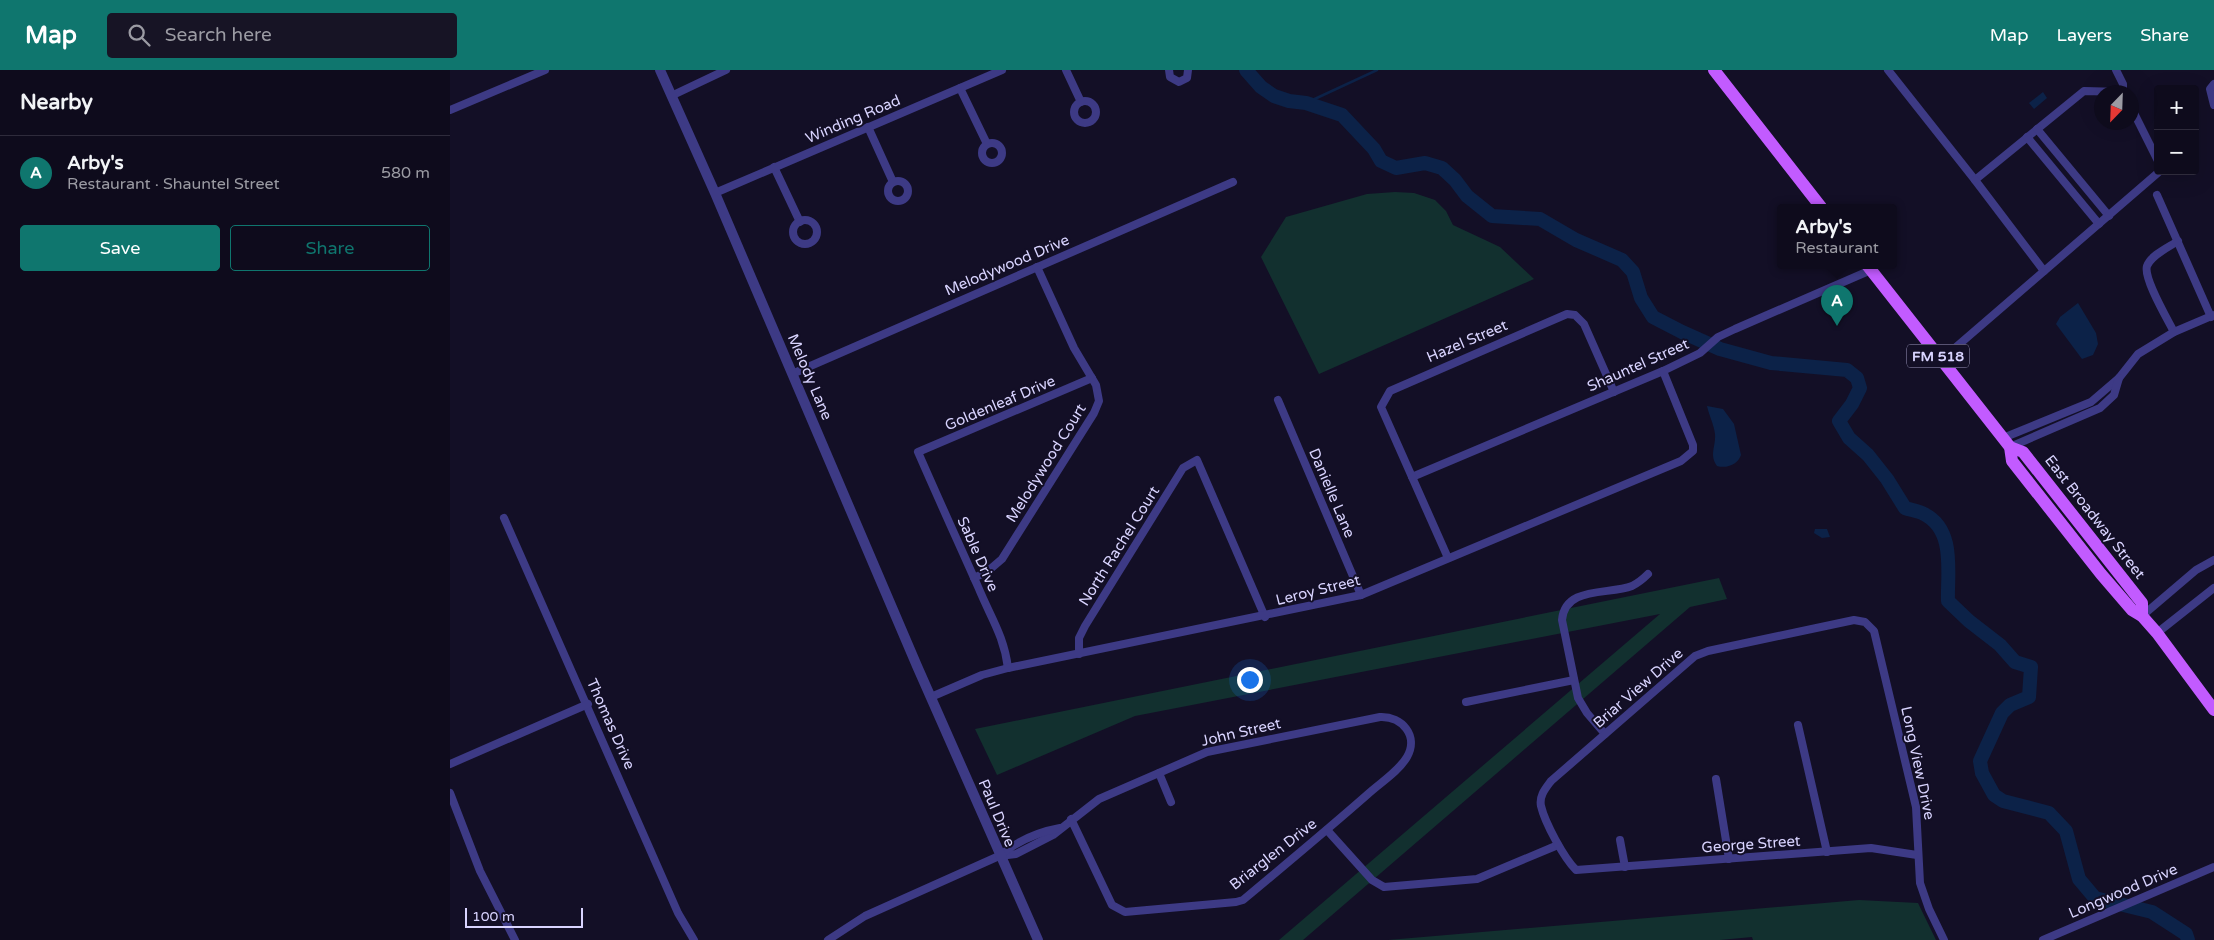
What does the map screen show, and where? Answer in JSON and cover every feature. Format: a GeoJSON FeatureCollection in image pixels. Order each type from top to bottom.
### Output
{"type":"FeatureCollection","features":[{"type":"Feature","properties":{"kind":"main road"},"geometry":{"type":"LineString","coordinates":[[1714,70],[1819,204]]}},
{"type":"Feature","properties":{"kind":"main road","name":"East Broadway Street"},"geometry":{"type":"LineString","coordinates":[[1870,269],[2006,443],[2012,461],[2044,502],[2132,610],[2142,616],[2157,633],[2214,710]]}},
{"type":"Feature","properties":{"kind":"main road","name":"East Broadway Street"},"geometry":{"type":"LineString","coordinates":[[2006,443],[2023,452],[2142,603],[2142,616]]}},
{"type":"Feature","properties":{"kind":"main road"},"geometry":{"type":"LineString","coordinates":[[2044,502],[2053,502],[2083,538],[2101,551]]}},
{"type":"Feature","properties":{"kind":"street"},"geometry":{"type":"LineString","coordinates":[[450,110],[545,70]]}},
{"type":"Feature","properties":{"kind":"street","name":"Melody Lane"},"geometry":{"type":"LineString","coordinates":[[660,70],[715,193],[931,697]]}},
{"type":"Feature","properties":{"kind":"street"},"geometry":{"type":"LineString","coordinates":[[671,96],[726,70]]}},
{"type":"Feature","properties":{"kind":"street","name":"Winding Road"},"geometry":{"type":"LineString","coordinates":[[715,193],[1002,70]]}},
{"type":"Feature","properties":{"kind":"street"},"geometry":{"type":"LineString","coordinates":[[1066,70],[1081,102]]}},
{"type":"Feature","properties":{"kind":"street"},"geometry":{"type":"LineString","coordinates":[[1169,70],[1170,78],[1178,82],[1187,78],[1188,70]]}},
{"type":"Feature","properties":{"kind":"street"},"geometry":{"type":"LineString","coordinates":[[1888,70],[2044,271]]}},
{"type":"Feature","properties":{"kind":"street"},"geometry":{"type":"LineString","coordinates":[[2116,70],[2123,85]]}},
{"type":"Feature","properties":{"kind":"street"},"geometry":{"type":"LineString","coordinates":[[2212,86],[2214,105]]}},
{"type":"Feature","properties":{"kind":"street"},"geometry":{"type":"LineString","coordinates":[[960,88],[987,144]]}},
{"type":"Feature","properties":{"kind":"street"},"geometry":{"type":"LineString","coordinates":[[1975,180],[2084,91],[2094,91]]}},
{"type":"Feature","properties":{"kind":"street"},"geometry":{"type":"LineString","coordinates":[[2139,123],[2154,152]]}},
{"type":"Feature","properties":{"kind":"street"},"geometry":{"type":"LineString","coordinates":[[868,127],[893,182]]}},
{"type":"Feature","properties":{"kind":"street"},"geometry":{"type":"LineString","coordinates":[[2037,129],[2109,216]]}},
{"type":"Feature","properties":{"kind":"street"},"geometry":{"type":"LineString","coordinates":[[2027,137],[2100,224]]}},
{"type":"Feature","properties":{"kind":"street"},"geometry":{"type":"LineString","coordinates":[[774,168],[800,222]]}},
{"type":"Feature","properties":{"kind":"street"},"geometry":{"type":"LineString","coordinates":[[1941,360],[2155,175]]}},
{"type":"Feature","properties":{"kind":"street","name":"Melodywood Drive"},"geometry":{"type":"LineString","coordinates":[[792,374],[1233,182]]}},
{"type":"Feature","properties":{"kind":"street"},"geometry":{"type":"LineString","coordinates":[[2006,443],[2100,408],[2114,395],[2119,378],[2138,354],[2174,332],[2213,316],[2157,195]]}},
{"type":"Feature","properties":{"kind":"street"},"geometry":{"type":"LineString","coordinates":[[2174,332],[2148,278],[2147,267],[2152,258],[2178,241]]}},
{"type":"Feature","properties":{"kind":"street","name":"Melodywood Court"},"geometry":{"type":"LineString","coordinates":[[974,578],[988,571],[1002,559],[1094,413],[1099,396],[1092,378],[1069,339],[1038,267]]}},
{"type":"Feature","properties":{"kind":"street","name":"Shauntel Street"},"geometry":{"type":"LineString","coordinates":[[1412,477],[1663,372],[1700,353],[1718,337],[1867,269]]}},
{"type":"Feature","properties":{"kind":"street","name":"Hazel Street"},"geometry":{"type":"LineString","coordinates":[[1412,477],[1381,407],[1390,390],[1562,316],[1574,315],[1584,324],[1614,392]]}},
{"type":"Feature","properties":{"kind":"street","name":"Leroy Street"},"geometry":{"type":"LineString","coordinates":[[931,697],[982,675],[1008,668],[1361,596],[1681,461],[1693,451],[1692,437],[1663,372]]}},
{"type":"Feature","properties":{"kind":"street","name":"Goldenleaf Drive"},"geometry":{"type":"LineString","coordinates":[[918,452],[1092,378]]}},
{"type":"Feature","properties":{"kind":"street","name":"Danielle Lane"},"geometry":{"type":"LineString","coordinates":[[1278,400],[1361,596]]}},
{"type":"Feature","properties":{"kind":"street","name":"Sable Drive"},"geometry":{"type":"LineString","coordinates":[[918,452],[1000,632],[1006,648],[1008,668]]}},
{"type":"Feature","properties":{"kind":"street","name":"North Rachel Court"},"geometry":{"type":"LineString","coordinates":[[1079,654],[1079,638],[1084,626],[1183,468],[1197,460],[1265,617]]}},
{"type":"Feature","properties":{"kind":"street"},"geometry":{"type":"LineString","coordinates":[[1412,477],[1448,558]]}},
{"type":"Feature","properties":{"kind":"street","name":"Thomas Drive"},"geometry":{"type":"LineString","coordinates":[[504,518],[588,704],[678,913],[694,940]]}},
{"type":"Feature","properties":{"kind":"street"},"geometry":{"type":"LineString","coordinates":[[2142,616],[2196,570],[2214,560]]}},
{"type":"Feature","properties":{"kind":"street"},"geometry":{"type":"LineString","coordinates":[[1605,734],[1582,707],[1574,680],[1562,620],[1563,611],[1574,598],[1632,586],[1648,574]]}},
{"type":"Feature","properties":{"kind":"street"},"geometry":{"type":"LineString","coordinates":[[2157,633],[2214,588]]}},
{"type":"Feature","properties":{"kind":"street","name":"Briar View Drive"},"geometry":{"type":"LineString","coordinates":[[1587,869],[1576,870],[1566,860],[1541,806],[1542,792],[1551,781],[1695,656],[1708,651],[1854,620],[1865,622]]}},
{"type":"Feature","properties":{"kind":"street","name":"Long View Drive"},"geometry":{"type":"LineString","coordinates":[[1865,622],[1874,631],[1916,807],[1919,835],[1920,883],[1923,896],[1944,940]]}},
{"type":"Feature","properties":{"kind":"street"},"geometry":{"type":"LineString","coordinates":[[1466,702],[1574,680]]}},
{"type":"Feature","properties":{"kind":"street","name":"Paul Drive"},"geometry":{"type":"LineString","coordinates":[[931,697],[1038,940]]}},
{"type":"Feature","properties":{"kind":"street"},"geometry":{"type":"LineString","coordinates":[[450,764],[588,704]]}},
{"type":"Feature","properties":{"kind":"street","name":"John Street"},"geometry":{"type":"LineString","coordinates":[[828,940],[865,916],[1000,856],[1016,854],[1053,835],[1071,819],[1099,799],[1159,773],[1227,747],[1380,717],[1389,717],[1397,720],[1404,724],[1410,733]]}},
{"type":"Feature","properties":{"kind":"street"},"geometry":{"type":"LineString","coordinates":[[1798,725],[1827,852]]}},
{"type":"Feature","properties":{"kind":"street","name":"Briarglen Drive"},"geometry":{"type":"LineString","coordinates":[[1071,819],[1112,906],[1125,912],[1243,900],[1403,763],[1411,746],[1410,733]]}},
{"type":"Feature","properties":{"kind":"street"},"geometry":{"type":"LineString","coordinates":[[1159,773],[1171,802]]}},
{"type":"Feature","properties":{"kind":"street"},"geometry":{"type":"LineString","coordinates":[[1716,779],[1729,859]]}},
{"type":"Feature","properties":{"kind":"street"},"geometry":{"type":"LineString","coordinates":[[450,793],[480,871],[514,940]]}},
{"type":"Feature","properties":{"kind":"street"},"geometry":{"type":"LineString","coordinates":[[1327,830],[1372,880],[1384,887],[1477,879],[1558,844]]}},
{"type":"Feature","properties":{"kind":"street"},"geometry":{"type":"LineString","coordinates":[[1620,840],[1625,867]]}},
{"type":"Feature","properties":{"kind":"street","name":"George Street"},"geometry":{"type":"LineString","coordinates":[[1587,869],[1872,848],[1918,855]]}},
{"type":"Feature","properties":{"kind":"street","name":"Longwood Drive"},"geometry":{"type":"LineString","coordinates":[[2043,940],[2214,867]]}},
{"type":"Feature","properties":{"kind":"green space"},"geometry":{"type":"Polygon","coordinates":[[[1414,193],[1435,200],[1446,211],[1453,225],[1500,247],[1534,279],[1319,374],[1261,257],[1286,217],[1367,194],[1414,193]]]}},
{"type":"Feature","properties":{"kind":"green space"},"geometry":{"type":"Polygon","coordinates":[[[1719,578],[1727,599],[1690,607],[1303,940],[1279,940],[1660,614],[1135,716],[997,775],[975,729],[1719,578]]]}},
{"type":"Feature","properties":{"kind":"green space"},"geometry":{"type":"Polygon","coordinates":[[[1859,900],[1918,903],[1936,940],[1753,940],[1752,937],[1720,940],[1388,940],[1859,900]]]}},
{"type":"Feature","properties":{"kind":"water"},"geometry":{"type":"Polygon","coordinates":[[[2043,92],[2047,98],[2034,109],[2029,103],[2043,92]]]}},
{"type":"Feature","properties":{"kind":"water"},"geometry":{"type":"Polygon","coordinates":[[[2078,303],[2096,333],[2098,344],[2093,355],[2082,359],[2056,324],[2060,317],[2078,303]]]}},
{"type":"Feature","properties":{"kind":"water"},"geometry":{"type":"Polygon","coordinates":[[[1707,406],[1723,409],[1734,424],[1741,455],[1732,465],[1725,467],[1717,466],[1713,458],[1715,434],[1707,406]]]}},
{"type":"Feature","properties":{"kind":"water"},"geometry":{"type":"Polygon","coordinates":[[[1815,529],[1827,529],[1830,537],[1822,538],[1814,533],[1815,529]]]}},
{"type":"Feature","properties":{"kind":"waterway"},"geometry":{"type":"LineString","coordinates":[[1246,70],[1261,87],[1274,96],[1289,101],[1306,103],[1342,115],[1374,149],[1381,161],[1396,168],[1425,163],[1442,168],[1455,180],[1467,196],[1492,216],[1540,219],[1576,240],[1622,260],[1633,272],[1641,298],[1653,317],[1682,332],[1720,349],[1771,363],[1847,370],[1857,378],[1860,388],[1852,404],[1839,421],[1849,438],[1868,455],[1887,479],[1905,508],[1924,514],[1934,521],[1941,530],[1948,553],[1948,601],[1969,621],[2000,645],[2015,662],[2031,667],[2029,697],[2010,705],[2002,713],[1980,761],[1982,773],[1994,795],[2003,801],[2049,813],[2066,831],[2079,879],[2095,898],[2152,912],[2186,934],[2188,940]]}},
{"type":"Feature","properties":{"kind":"waterway"},"geometry":{"type":"LineString","coordinates":[[1306,103],[1377,70]]}},
{"type":"Feature","properties":{"kind":"place","name":"Arby's"},"geometry":{"type":"Point","coordinates":[1837,326]}}]}
